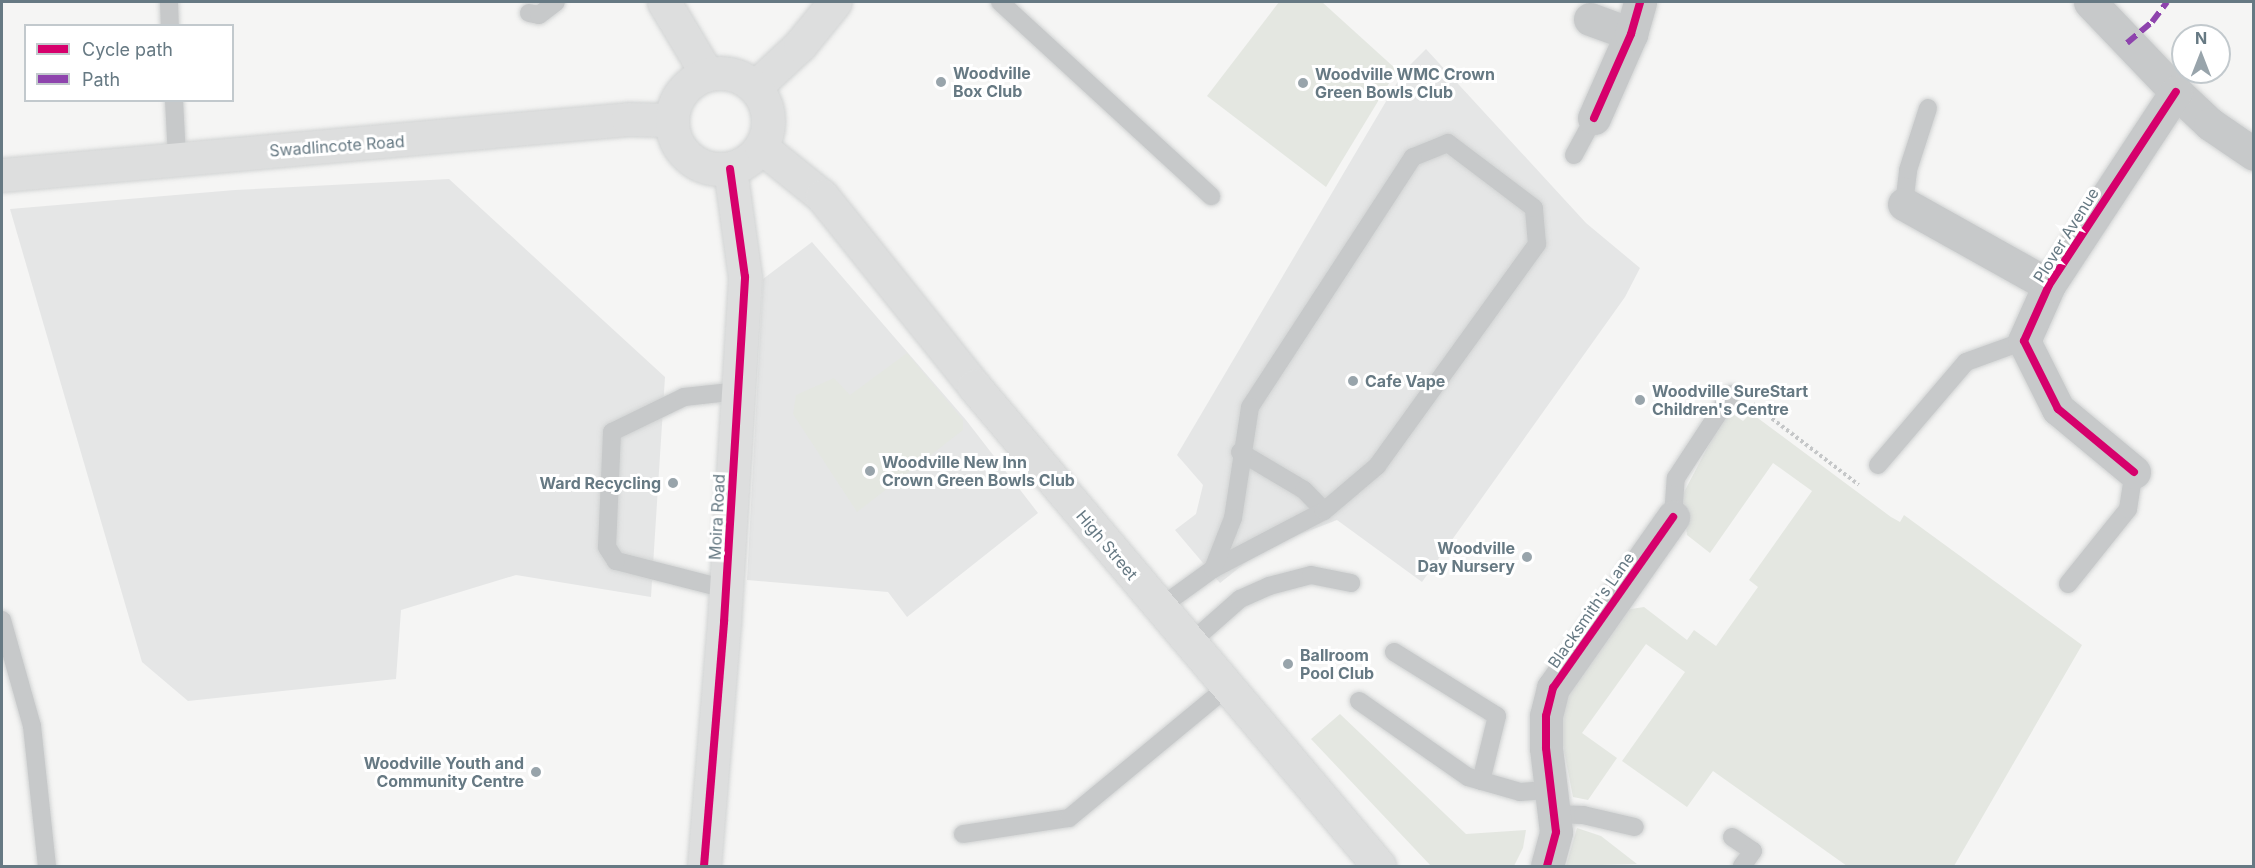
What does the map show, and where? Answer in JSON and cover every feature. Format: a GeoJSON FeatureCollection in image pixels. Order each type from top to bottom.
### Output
{"type":"FeatureCollection","features":[{"type":"Feature","properties":{"kind":"main road"},"geometry":{"type":"LineString","coordinates":[[664,2],[707,74]]}},
{"type":"Feature","properties":{"kind":"main road"},"geometry":{"type":"LineString","coordinates":[[755,87],[800,45],[836,2]]}},
{"type":"Feature","properties":{"kind":"main road"},"geometry":{"type":"LineString","coordinates":[[707,74],[727,74],[755,87],[766,106],[769,123],[761,147],[748,161],[730,169],[710,169],[694,162],[675,139],[672,120],[676,101],[689,84],[707,74]]}},
{"type":"Feature","properties":{"kind":"main road","name":"Swadlincote Road"},"geometry":{"type":"LineString","coordinates":[[2,175],[628,119],[672,120]]}},
{"type":"Feature","properties":{"kind":"main road","name":"High Street"},"geometry":{"type":"LineString","coordinates":[[761,147],[822,196],[1159,608],[1379,867]]}},
{"type":"Feature","properties":{"kind":"main road","name":"Moira Road"},"geometry":{"type":"LineString","coordinates":[[704,867],[726,589],[745,277],[730,169]]}},
{"type":"Feature","properties":{"kind":"street"},"geometry":{"type":"LineString","coordinates":[[1594,118],[1631,34],[1640,2]]}},
{"type":"Feature","properties":{"kind":"street"},"geometry":{"type":"LineString","coordinates":[[2090,2],[2210,124],[2253,154]]}},
{"type":"Feature","properties":{"kind":"street"},"geometry":{"type":"LineString","coordinates":[[1590,19],[1631,34]]}},
{"type":"Feature","properties":{"kind":"street","name":"Plover Avenue"},"geometry":{"type":"LineString","coordinates":[[2024,342],[2049,285],[2176,92]]}},
{"type":"Feature","properties":{"kind":"street","name":"Plover Avenue"},"geometry":{"type":"LineString","coordinates":[[1904,204],[2049,285]]}},
{"type":"Feature","properties":{"kind":"street"},"geometry":{"type":"LineString","coordinates":[[2024,342],[2058,409],[2134,472]]}},
{"type":"Feature","properties":{"kind":"street","name":"Blacksmith's Lane"},"geometry":{"type":"LineString","coordinates":[[1547,867],[1557,832],[1552,802],[1546,716],[1553,688],[1673,517]]}},
{"type":"Feature","properties":{"kind":"lane"},"geometry":{"type":"LineString","coordinates":[[169,2],[170,24]]}},
{"type":"Feature","properties":{"kind":"lane"},"geometry":{"type":"LineString","coordinates":[[529,13],[539,15],[556,2]]}},
{"type":"Feature","properties":{"kind":"lane"},"geometry":{"type":"LineString","coordinates":[[1000,2],[1211,196]]}},
{"type":"Feature","properties":{"kind":"lane"},"geometry":{"type":"LineString","coordinates":[[174,102],[177,158]]}},
{"type":"Feature","properties":{"kind":"lane"},"geometry":{"type":"LineString","coordinates":[[1904,204],[1908,170],[1928,108]]}},
{"type":"Feature","properties":{"kind":"lane"},"geometry":{"type":"LineString","coordinates":[[1574,155],[1594,118]]}},
{"type":"Feature","properties":{"kind":"lane"},"geometry":{"type":"LineString","coordinates":[[1159,608],[1213,569],[1324,511],[1377,466],[1538,244],[1534,208],[1448,143],[1413,157],[1250,407],[1240,452],[1233,518],[1213,569]]}},
{"type":"Feature","properties":{"kind":"lane"},"geometry":{"type":"LineString","coordinates":[[1878,465],[1966,362],[2024,342]]}},
{"type":"Feature","properties":{"kind":"lane"},"geometry":{"type":"LineString","coordinates":[[726,589],[616,561],[607,547],[612,432],[684,398],[738,391]]}},
{"type":"Feature","properties":{"kind":"lane"},"geometry":{"type":"LineString","coordinates":[[1673,517],[1676,478],[1729,397]]}},
{"type":"Feature","properties":{"kind":"lane"},"geometry":{"type":"LineString","coordinates":[[1240,452],[1304,490],[1324,511]]}},
{"type":"Feature","properties":{"kind":"lane"},"geometry":{"type":"LineString","coordinates":[[2068,584],[2128,509],[2134,472]]}},
{"type":"Feature","properties":{"kind":"lane"},"geometry":{"type":"LineString","coordinates":[[1189,644],[1240,599],[1269,586],[1311,575],[1351,583]]}},
{"type":"Feature","properties":{"kind":"lane"},"geometry":{"type":"LineString","coordinates":[[2,620],[32,726],[47,867]]}},
{"type":"Feature","properties":{"kind":"lane"},"geometry":{"type":"LineString","coordinates":[[1394,652],[1497,716],[1481,781]]}},
{"type":"Feature","properties":{"kind":"lane"},"geometry":{"type":"LineString","coordinates":[[963,834],[1069,818],[1226,688]]}},
{"type":"Feature","properties":{"kind":"lane"},"geometry":{"type":"LineString","coordinates":[[1359,701],[1468,777],[1552,802],[1583,815],[1635,827]]}},
{"type":"Feature","properties":{"kind":"lane"},"geometry":{"type":"LineString","coordinates":[[1732,837],[1753,851],[1742,867]]}},
{"type":"Feature","properties":{"kind":"path"},"geometry":{"type":"LineString","coordinates":[[1729,397],[1743,412],[1751,403],[1870,494],[1882,480],[1878,465]]}},
{"type":"Feature","properties":{"kind":"shaded area","name":"Woodville WMC Crown Green Bowls Club"},"geometry":{"type":"Polygon","coordinates":[[[1279,2],[1322,2],[1397,70],[1326,187],[1207,96],[1279,2]]]}},
{"type":"Feature","properties":{"kind":"shaded area"},"geometry":{"type":"Polygon","coordinates":[[[1426,49],[1586,223],[1640,268],[1625,297],[1422,582],[1337,520],[1264,548],[1220,583],[1175,530],[1196,514],[1203,485],[1177,455],[1404,71],[1426,49]]]}},
{"type":"Feature","properties":{"kind":"shaded area","name":"Ward Recycling"},"geometry":{"type":"Polygon","coordinates":[[[449,179],[665,377],[651,597],[516,575],[401,610],[396,679],[188,701],[142,662],[10,209],[235,190],[449,179]]]}},
{"type":"Feature","properties":{"kind":"shaded area"},"geometry":{"type":"Polygon","coordinates":[[[812,242],[966,420],[1038,513],[907,617],[888,592],[747,580],[763,279],[812,242]]]}},
{"type":"Feature","properties":{"kind":"shaded area","name":"Woodville New Inn Crown Green Bowls Club"},"geometry":{"type":"Polygon","coordinates":[[[907,353],[963,420],[963,430],[857,512],[793,414],[796,395],[834,378],[850,395],[907,353]]]}},
{"type":"Feature","properties":{"kind":"shaded area"},"geometry":{"type":"Polygon","coordinates":[[[1727,410],[1743,421],[1751,413],[1891,517],[1900,522],[1904,515],[2082,645],[1954,866],[1847,866],[1713,771],[1687,807],[1622,761],[1685,672],[1646,644],[1582,733],[1617,758],[1588,800],[1573,797],[1560,730],[1561,705],[1625,610],[1644,607],[1687,640],[1694,630],[1716,646],[1758,587],[1749,580],[1812,491],[1773,463],[1710,553],[1687,535],[1682,496],[1727,410]]]}},
{"type":"Feature","properties":{"kind":"shaded area"},"geometry":{"type":"Polygon","coordinates":[[[1340,714],[1466,834],[1526,830],[1523,848],[1514,866],[1431,866],[1311,739],[1340,714]]]}},
{"type":"Feature","properties":{"kind":"shaded area"},"geometry":{"type":"Polygon","coordinates":[[[1577,828],[1601,836],[1637,864],[1566,866],[1577,828]]]}},
{"type":"Feature","properties":{"kind":"marked path"},"geometry":{"type":"LineString","coordinates":[[2127,43],[2152,22],[2167,2]]}},
{"type":"Feature","properties":{"kind":"cycle path"},"geometry":{"type":"LineString","coordinates":[[1594,118],[1631,34],[1640,2]]}},
{"type":"Feature","properties":{"kind":"cycle path"},"geometry":{"type":"LineString","coordinates":[[2134,472],[2058,409],[2024,341],[2049,285],[2176,92]]}},
{"type":"Feature","properties":{"kind":"cycle path"},"geometry":{"type":"LineString","coordinates":[[704,866],[724,622],[745,277],[730,169]]}},
{"type":"Feature","properties":{"kind":"cycle path"},"geometry":{"type":"LineString","coordinates":[[1547,866],[1556,832],[1546,748],[1546,716],[1553,688],[1673,517]]}},
{"type":"Feature","properties":{"kind":"place","name":"Woodville Box Club"},"geometry":{"type":"Point","coordinates":[941,82]}},
{"type":"Feature","properties":{"kind":"place","name":"Woodville WMC Crown Green Bowls Club"},"geometry":{"type":"Point","coordinates":[1303,83]}},
{"type":"Feature","properties":{"kind":"place","name":"Cafe Vape"},"geometry":{"type":"Point","coordinates":[1353,381]}},
{"type":"Feature","properties":{"kind":"place","name":"Woodville SureStart Children's Centre"},"geometry":{"type":"Point","coordinates":[1640,400]}},
{"type":"Feature","properties":{"kind":"place","name":"Woodville New Inn Crown Green Bowls Club"},"geometry":{"type":"Point","coordinates":[870,471]}},
{"type":"Feature","properties":{"kind":"place","name":"Ward Recycling"},"geometry":{"type":"Point","coordinates":[673,483]}},
{"type":"Feature","properties":{"kind":"place","name":"Woodville Day Nursery"},"geometry":{"type":"Point","coordinates":[1527,557]}},
{"type":"Feature","properties":{"kind":"place","name":"Ballroom Pool Club"},"geometry":{"type":"Point","coordinates":[1288,664]}},
{"type":"Feature","properties":{"kind":"place","name":"Woodville Youth and Community Centre"},"geometry":{"type":"Point","coordinates":[536,772]}}]}
